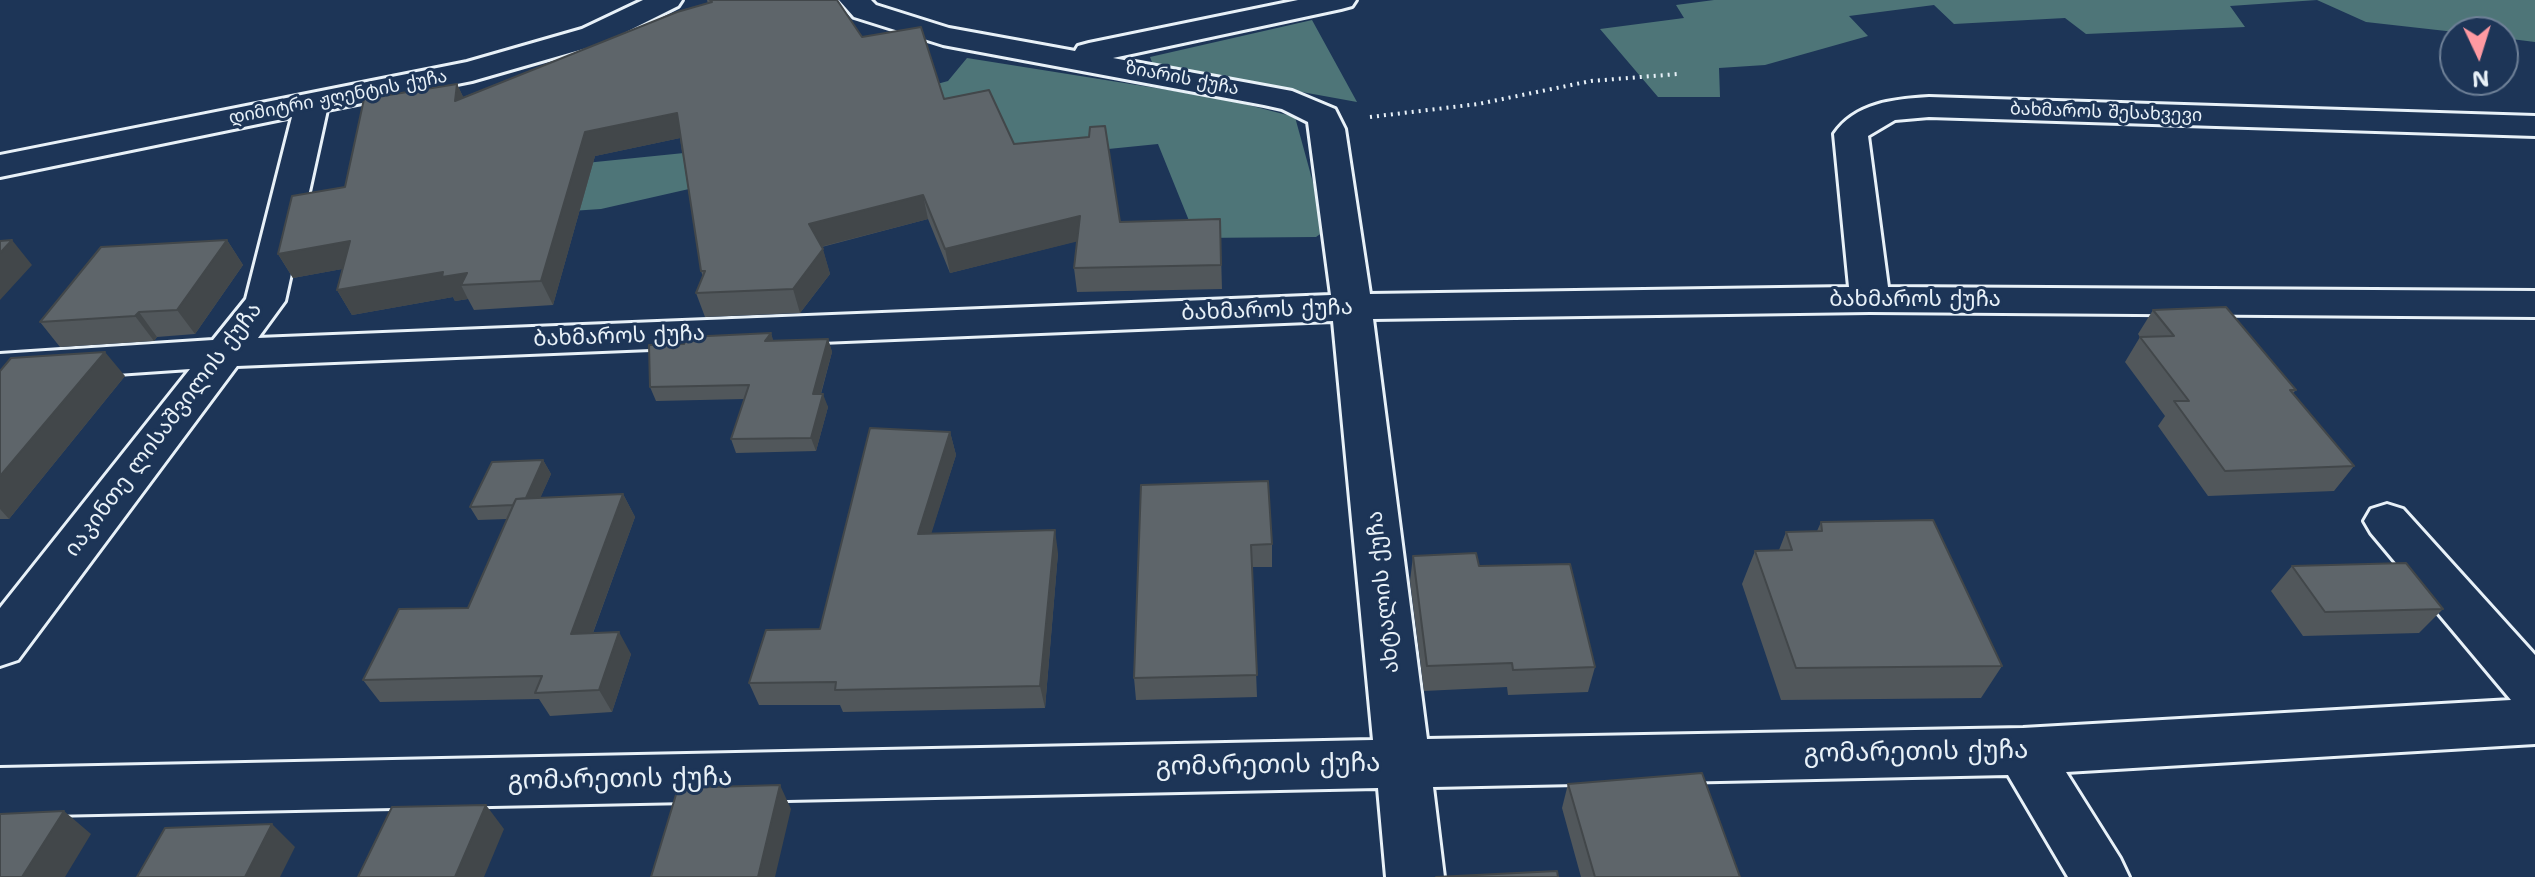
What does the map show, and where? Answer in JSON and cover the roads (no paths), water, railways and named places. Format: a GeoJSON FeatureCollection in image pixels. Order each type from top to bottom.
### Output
{"type":"FeatureCollection","features":[{"type":"Feature","properties":{"kind":"street","name":"დიმიტრი ჟღენტის ქუჩა"},"geometry":{"type":"LineString","coordinates":[[0,166],[472,71],[593,36],[667,0]]}},
{"type":"Feature","properties":{"kind":"street","name":"ზიარის ქუჩა"},"geometry":{"type":"LineString","coordinates":[[854,0],[865,11],[943,36],[1071,57],[1292,101],[1323,116],[1328,129],[1352,307]]}},
{"type":"Feature","properties":{"kind":"street"},"geometry":{"type":"LineString","coordinates":[[1071,57],[1341,0]]}},
{"type":"Feature","properties":{"kind":"street","name":"იაკინთე ლისაშვილის ქუჩა"},"geometry":{"type":"LineString","coordinates":[[0,645],[265,301],[312,104]]}},
{"type":"Feature","properties":{"kind":"street","name":"ბახმაროს შესახვევი"},"geometry":{"type":"LineString","coordinates":[[1870,299],[1851,134],[1861,123],[1880,112],[1929,107],[2535,126]]}},
{"type":"Feature","properties":{"kind":"street","name":"ბახმაროს ქუჩა"},"geometry":{"type":"LineString","coordinates":[[0,368],[225,353],[1352,307],[1870,299],[2535,304]]}},
{"type":"Feature","properties":{"kind":"street","name":"ახტალის ქუჩა"},"geometry":{"type":"LineString","coordinates":[[1352,307],[1415,877]]}},
{"type":"Feature","properties":{"kind":"street"},"geometry":{"type":"LineString","coordinates":[[2387,521],[2535,691]]}},
{"type":"Feature","properties":{"kind":"street","name":"გომარეთის ქუჩა"},"geometry":{"type":"LineString","coordinates":[[0,792],[2023,751],[2535,721]]}},
{"type":"Feature","properties":{"kind":"street"},"geometry":{"type":"LineString","coordinates":[[2023,751],[2100,877]]}}]}
